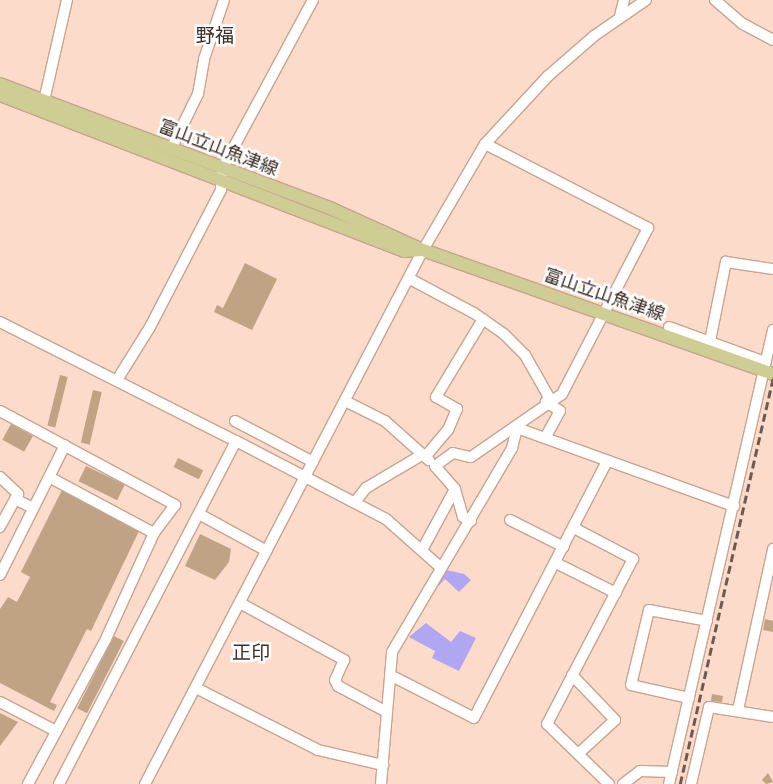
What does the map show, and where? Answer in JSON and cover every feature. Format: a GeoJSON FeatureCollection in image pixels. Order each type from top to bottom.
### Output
{"type":"FeatureCollection","features":[{"type":"Feature","properties":{"kind":"main road","name":"富山立山魚津線"},"geometry":{"type":"LineString","coordinates":[[0,84],[171,149],[222,174]]}},
{"type":"Feature","properties":{"kind":"main road","name":"富山立山魚津線"},"geometry":{"type":"LineString","coordinates":[[0,96],[222,174],[332,209],[422,250],[767,368]]}},
{"type":"Feature","properties":{"kind":"street"},"geometry":{"type":"LineString","coordinates":[[44,101],[67,0]]}},
{"type":"Feature","properties":{"kind":"street"},"geometry":{"type":"LineString","coordinates":[[171,149],[198,94],[204,59],[224,0]]}},
{"type":"Feature","properties":{"kind":"street"},"geometry":{"type":"LineString","coordinates":[[117,380],[150,327],[222,174],[313,0]]}},
{"type":"Feature","properties":{"kind":"street"},"geometry":{"type":"LineString","coordinates":[[620,16],[624,0]]}},
{"type":"Feature","properties":{"kind":"street"},"geometry":{"type":"LineString","coordinates":[[145,784],[410,279],[422,250],[485,144],[548,76],[620,16],[646,0]]}},
{"type":"Feature","properties":{"kind":"street"},"geometry":{"type":"LineString","coordinates":[[715,0],[744,24],[773,40]]}},
{"type":"Feature","properties":{"kind":"street"},"geometry":{"type":"LineString","coordinates":[[435,466],[453,453],[471,457],[517,428],[548,401],[562,394],[576,373],[648,228],[485,144]]}},
{"type":"Feature","properties":{"kind":"street"},"geometry":{"type":"LineString","coordinates":[[710,341],[726,262],[773,269]]}},
{"type":"Feature","properties":{"kind":"street"},"geometry":{"type":"LineString","coordinates":[[410,279],[483,318],[525,355],[548,401],[560,411],[545,438]]}},
{"type":"Feature","properties":{"kind":"street"},"geometry":{"type":"LineString","coordinates":[[355,502],[366,488],[423,457],[448,430],[457,409],[436,397],[483,318]]}},
{"type":"Feature","properties":{"kind":"street"},"geometry":{"type":"LineString","coordinates":[[0,322],[306,476],[386,519],[440,567]]}},
{"type":"Feature","properties":{"kind":"street"},"geometry":{"type":"LineString","coordinates":[[670,328],[710,341],[767,368]]}},
{"type":"Feature","properties":{"kind":"street"},"geometry":{"type":"LineString","coordinates":[[669,784],[767,368],[773,330]]}},
{"type":"Feature","properties":{"kind":"street"},"geometry":{"type":"LineString","coordinates":[[345,401],[385,421],[435,466],[455,489],[463,517],[471,521]]}},
{"type":"Feature","properties":{"kind":"street"},"geometry":{"type":"LineString","coordinates":[[0,410],[174,505],[154,532],[106,639],[28,784]]}},
{"type":"Feature","properties":{"kind":"street"},"geometry":{"type":"LineString","coordinates":[[235,421],[313,462]]}},
{"type":"Feature","properties":{"kind":"street"},"geometry":{"type":"LineString","coordinates":[[517,428],[734,506]]}},
{"type":"Feature","properties":{"kind":"street"},"geometry":{"type":"LineString","coordinates":[[381,784],[392,652],[440,567],[471,521],[512,448],[517,428]]}},
{"type":"Feature","properties":{"kind":"street"},"geometry":{"type":"LineString","coordinates":[[59,784],[236,441]]}},
{"type":"Feature","properties":{"kind":"street"},"geometry":{"type":"LineString","coordinates":[[0,575],[65,445]]}},
{"type":"Feature","properties":{"kind":"street"},"geometry":{"type":"LineString","coordinates":[[390,675],[474,718],[556,563],[607,461]]}},
{"type":"Feature","properties":{"kind":"street"},"geometry":{"type":"LineString","coordinates":[[0,477],[12,483],[18,494],[0,528]]}},
{"type":"Feature","properties":{"kind":"street"},"geometry":{"type":"LineString","coordinates":[[49,477],[154,532]]}},
{"type":"Feature","properties":{"kind":"street"},"geometry":{"type":"LineString","coordinates":[[422,550],[455,489]]}},
{"type":"Feature","properties":{"kind":"street"},"geometry":{"type":"LineString","coordinates":[[15,499],[33,508]]}},
{"type":"Feature","properties":{"kind":"street"},"geometry":{"type":"LineString","coordinates":[[199,514],[268,551]]}},
{"type":"Feature","properties":{"kind":"street"},"geometry":{"type":"LineString","coordinates":[[510,520],[564,547]]}},
{"type":"Feature","properties":{"kind":"street"},"geometry":{"type":"LineString","coordinates":[[574,528],[633,560],[546,724],[609,784]]}},
{"type":"Feature","properties":{"kind":"street"},"geometry":{"type":"LineString","coordinates":[[738,710],[773,549]]}},
{"type":"Feature","properties":{"kind":"street"},"geometry":{"type":"LineString","coordinates":[[556,563],[616,592]]}},
{"type":"Feature","properties":{"kind":"street"},"geometry":{"type":"LineString","coordinates":[[240,602],[344,660],[335,680],[338,686],[387,712]]}},
{"type":"Feature","properties":{"kind":"street"},"geometry":{"type":"LineString","coordinates":[[689,698],[631,686],[649,610],[707,621]]}},
{"type":"Feature","properties":{"kind":"street"},"geometry":{"type":"LineString","coordinates":[[572,675],[615,720],[578,754]]}},
{"type":"Feature","properties":{"kind":"street"},"geometry":{"type":"LineString","coordinates":[[196,688],[318,750],[383,765]]}},
{"type":"Feature","properties":{"kind":"street"},"geometry":{"type":"LineString","coordinates":[[0,702],[56,731]]}},
{"type":"Feature","properties":{"kind":"street"},"geometry":{"type":"LineString","coordinates":[[691,784],[710,707],[773,717]]}},
{"type":"Feature","properties":{"kind":"street"},"geometry":{"type":"LineString","coordinates":[[623,784],[640,771],[672,772]]}},
{"type":"Feature","properties":{"kind":"shaded area"},"geometry":{"type":"Polygon","coordinates":[[[442,569],[464,574],[471,580],[459,592],[445,579],[427,598],[442,569]]]}},
{"type":"Feature","properties":{"kind":"shaded area"},"geometry":{"type":"Polygon","coordinates":[[[426,623],[451,642],[460,631],[476,638],[459,671],[432,658],[435,651],[409,637],[426,623]]]}},
{"type":"Feature","properties":{"kind":"building"},"geometry":{"type":"Polygon","coordinates":[[[245,263],[277,279],[252,330],[214,312],[217,305],[223,308],[245,263]]]}},
{"type":"Feature","properties":{"kind":"building"},"geometry":{"type":"Polygon","coordinates":[[[60,375],[68,377],[55,427],[47,425],[60,375]]]}},
{"type":"Feature","properties":{"kind":"building"},"geometry":{"type":"Polygon","coordinates":[[[93,390],[102,392],[90,445],[81,443],[93,390]]]}},
{"type":"Feature","properties":{"kind":"building"},"geometry":{"type":"Polygon","coordinates":[[[11,424],[33,436],[24,452],[2,440],[11,424]]]}},
{"type":"Feature","properties":{"kind":"building"},"geometry":{"type":"Polygon","coordinates":[[[178,458],[203,470],[199,479],[174,467],[178,458]]]}},
{"type":"Feature","properties":{"kind":"building"},"geometry":{"type":"Polygon","coordinates":[[[86,466],[125,485],[117,500],[79,481],[86,466]]]}},
{"type":"Feature","properties":{"kind":"building"},"geometry":{"type":"Polygon","coordinates":[[[62,490],[140,529],[91,631],[87,629],[50,702],[57,705],[54,711],[0,683],[0,609],[8,597],[17,602],[30,577],[21,572],[62,490]]]}},
{"type":"Feature","properties":{"kind":"building"},"geometry":{"type":"Polygon","coordinates":[[[200,534],[231,549],[229,562],[215,580],[185,566],[200,534]]]}},
{"type":"Feature","properties":{"kind":"building"},"geometry":{"type":"Polygon","coordinates":[[[765,619],[773,621],[773,632],[763,630],[765,619]]]}},
{"type":"Feature","properties":{"kind":"building"},"geometry":{"type":"Polygon","coordinates":[[[114,636],[124,641],[87,713],[77,708],[114,636]]]}},
{"type":"Feature","properties":{"kind":"building"},"geometry":{"type":"Polygon","coordinates":[[[712,694],[723,696],[722,702],[711,701],[712,694]]]}},
{"type":"Feature","properties":{"kind":"building"},"geometry":{"type":"Polygon","coordinates":[[[0,713],[18,722],[0,746],[0,713]]]}},
{"type":"Feature","properties":{"kind":"building"},"geometry":{"type":"Polygon","coordinates":[[[768,773],[773,782],[766,784],[762,780],[768,773]]]}},
{"type":"Feature","properties":{"kind":"railway"},"geometry":{"type":"LineString","coordinates":[[680,784],[773,378]]}},
{"type":"Feature","properties":{"kind":"district","name":"野福"},"geometry":{"type":"Point","coordinates":[215,36]}},
{"type":"Feature","properties":{"kind":"district","name":"正印"},"geometry":{"type":"Point","coordinates":[251,653]}}]}
